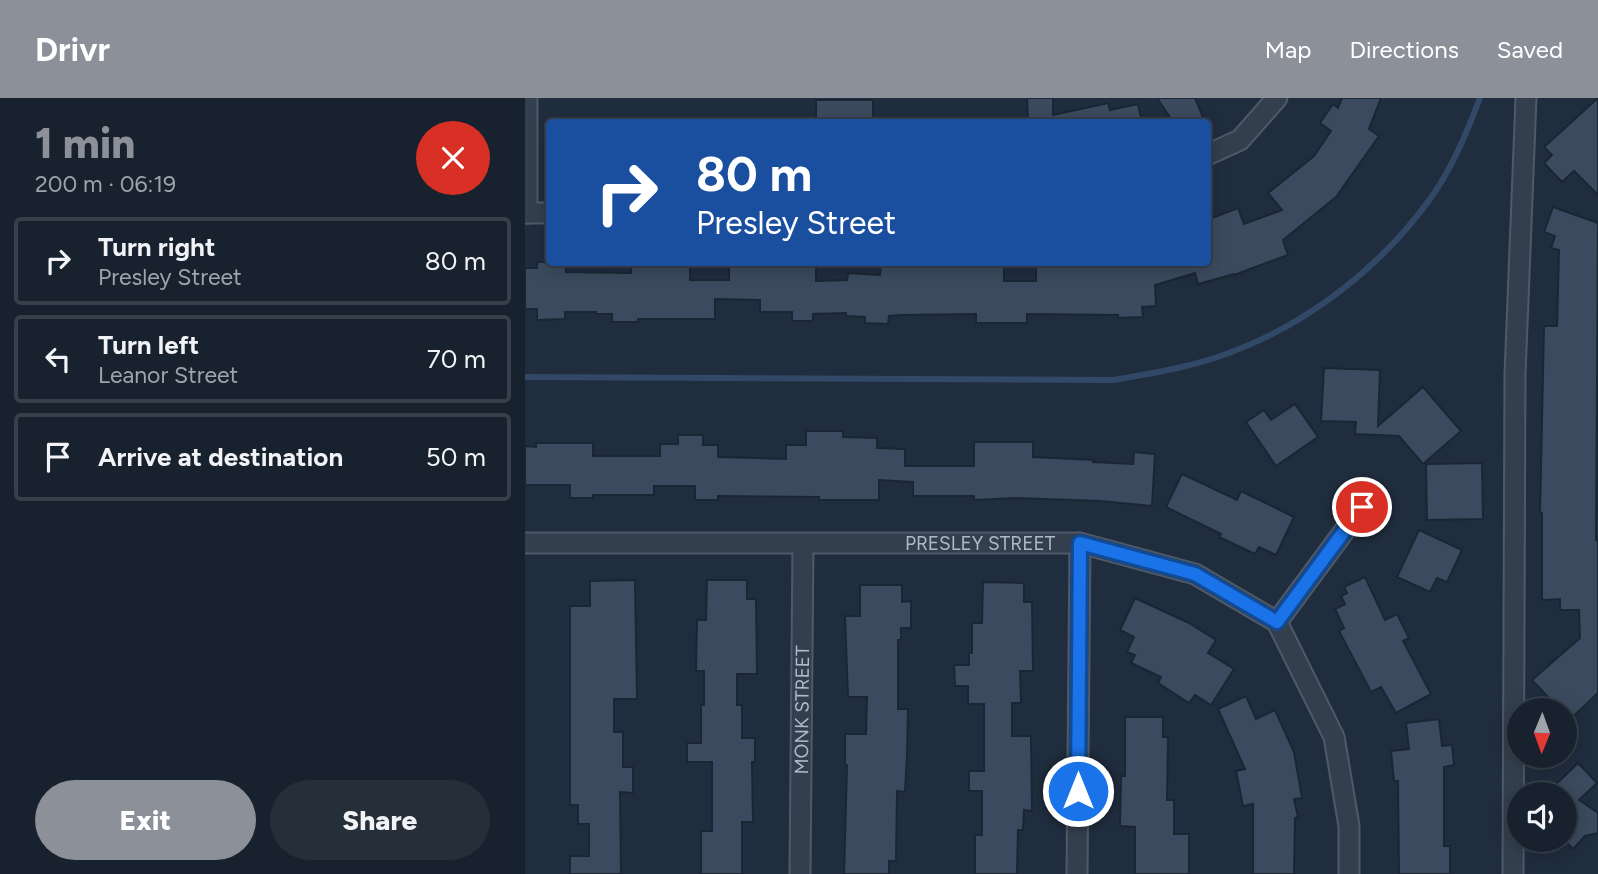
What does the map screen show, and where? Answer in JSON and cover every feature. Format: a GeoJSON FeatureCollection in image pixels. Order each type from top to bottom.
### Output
{"type":"FeatureCollection","features":[{"type":"Feature","properties":{"kind":"street"},"geometry":{"type":"LineString","coordinates":[[527,98],[526,213],[546,213]]}},
{"type":"Feature","properties":{"kind":"street"},"geometry":{"type":"LineString","coordinates":[[1211,153],[1240,140],[1277,98]]}},
{"type":"Feature","properties":{"kind":"street"},"geometry":{"type":"LineString","coordinates":[[1513,874],[1515,375],[1526,98]]}},
{"type":"Feature","properties":{"kind":"street"},"geometry":{"type":"LineString","coordinates":[[1349,874],[1349,826],[1334,737],[1277,622],[1362,507]]}},
{"type":"Feature","properties":{"kind":"street"},"geometry":{"type":"LineString","coordinates":[[1077,874],[1080,543]]}},
{"type":"Feature","properties":{"kind":"street","name":"PRESLEY STREET"},"geometry":{"type":"LineString","coordinates":[[525,544],[1080,543],[1195,574],[1277,622]]}},
{"type":"Feature","properties":{"kind":"street","name":"MONK STREET"},"geometry":{"type":"LineString","coordinates":[[800,874],[803,545]]}},
{"type":"Feature","properties":{"kind":"building"},"geometry":{"type":"Polygon","coordinates":[[[1027,98],[1053,98],[1053,115],[1108,103],[1110,110],[1138,104],[1141,119],[1028,119],[1027,98]]]}},
{"type":"Feature","properties":{"kind":"building"},"geometry":{"type":"Polygon","coordinates":[[[1157,98],[1195,98],[1203,117],[1199,119],[1171,119],[1157,98]]]}},
{"type":"Feature","properties":{"kind":"building"},"geometry":{"type":"Polygon","coordinates":[[[1342,98],[1381,98],[1369,129],[1379,136],[1336,197],[1283,240],[1288,255],[1234,275],[1198,284],[1195,273],[1155,285],[1156,306],[1142,307],[1143,317],[1027,314],[1027,323],[976,323],[976,314],[902,315],[889,316],[888,324],[865,323],[865,317],[846,316],[846,313],[813,314],[813,321],[792,321],[792,312],[760,312],[760,300],[715,299],[715,319],[638,319],[638,322],[612,322],[612,314],[565,312],[565,319],[537,320],[537,309],[525,309],[525,268],[537,268],[537,262],[546,262],[546,266],[566,266],[566,272],[631,273],[631,266],[690,266],[690,280],[729,280],[729,266],[816,266],[816,281],[847,280],[848,273],[880,275],[881,266],[1004,266],[1004,281],[1036,281],[1036,266],[1211,266],[1211,218],[1238,208],[1244,224],[1282,210],[1268,193],[1314,156],[1331,131],[1320,123],[1333,104],[1338,108],[1342,98]]]}},
{"type":"Feature","properties":{"kind":"building"},"geometry":{"type":"Polygon","coordinates":[[[1598,98],[1598,195],[1574,171],[1562,182],[1544,163],[1552,155],[1544,147],[1598,98]]]}},
{"type":"Feature","properties":{"kind":"building"},"geometry":{"type":"Polygon","coordinates":[[[816,100],[873,100],[873,119],[816,119],[816,100]]]}},
{"type":"Feature","properties":{"kind":"building"},"geometry":{"type":"Polygon","coordinates":[[[1553,207],[1598,223],[1598,693],[1577,713],[1577,698],[1547,698],[1532,680],[1580,638],[1579,610],[1560,610],[1560,599],[1542,600],[1540,513],[1544,326],[1557,326],[1559,250],[1551,248],[1555,236],[1544,232],[1553,207]]]}},
{"type":"Feature","properties":{"kind":"building"},"geometry":{"type":"Polygon","coordinates":[[[1324,368],[1380,370],[1378,426],[1423,387],[1461,431],[1423,464],[1399,436],[1355,434],[1356,422],[1321,421],[1324,368]]]}},
{"type":"Feature","properties":{"kind":"building"},"geometry":{"type":"Polygon","coordinates":[[[1295,404],[1318,437],[1276,466],[1246,422],[1264,410],[1271,420],[1295,404]]]}},
{"type":"Feature","properties":{"kind":"building"},"geometry":{"type":"Polygon","coordinates":[[[806,431],[843,431],[843,437],[877,438],[877,448],[905,449],[905,466],[974,466],[974,442],[1033,442],[1033,457],[1094,460],[1093,462],[1133,464],[1134,452],[1155,454],[1152,506],[1100,501],[1014,498],[974,500],[974,496],[913,496],[913,482],[879,480],[879,500],[718,496],[718,500],[695,500],[695,486],[654,486],[654,495],[593,495],[593,498],[570,498],[570,485],[525,485],[525,446],[536,447],[536,443],[593,443],[593,456],[660,456],[660,444],[678,444],[678,435],[703,435],[703,445],[718,445],[718,457],[786,459],[786,445],[806,445],[806,431]]]}},
{"type":"Feature","properties":{"kind":"building"},"geometry":{"type":"Polygon","coordinates":[[[1482,463],[1483,519],[1427,520],[1426,464],[1482,463]]]}},
{"type":"Feature","properties":{"kind":"building"},"geometry":{"type":"Polygon","coordinates":[[[1182,474],[1237,500],[1241,491],[1294,517],[1276,555],[1259,547],[1255,554],[1166,507],[1182,474]]]}},
{"type":"Feature","properties":{"kind":"building"},"geometry":{"type":"Polygon","coordinates":[[[1419,530],[1462,550],[1447,582],[1437,578],[1430,592],[1397,577],[1419,530]]]}},
{"type":"Feature","properties":{"kind":"building"},"geometry":{"type":"Polygon","coordinates":[[[1365,577],[1385,620],[1397,614],[1409,638],[1403,641],[1431,694],[1396,713],[1381,687],[1371,692],[1339,631],[1344,628],[1335,609],[1345,604],[1341,596],[1347,593],[1344,587],[1365,577]]]}},
{"type":"Feature","properties":{"kind":"building"},"geometry":{"type":"Polygon","coordinates":[[[635,580],[637,699],[614,699],[614,732],[623,732],[623,767],[633,767],[633,793],[620,792],[621,874],[570,874],[570,856],[589,856],[589,824],[578,824],[578,805],[570,805],[570,606],[590,606],[590,581],[635,580]]]}},
{"type":"Feature","properties":{"kind":"building"},"geometry":{"type":"Polygon","coordinates":[[[707,580],[747,580],[747,599],[756,599],[757,674],[737,674],[737,705],[742,705],[742,738],[755,738],[755,762],[752,762],[753,822],[742,822],[742,874],[701,874],[701,831],[712,831],[712,762],[687,762],[687,743],[701,743],[704,671],[696,671],[697,620],[706,620],[707,580]]]}},
{"type":"Feature","properties":{"kind":"building"},"geometry":{"type":"Polygon","coordinates":[[[983,582],[1024,583],[1024,602],[1032,602],[1033,671],[1020,671],[1021,703],[1012,703],[1012,736],[1031,736],[1032,811],[1024,810],[1023,830],[1018,830],[1017,874],[975,874],[975,835],[982,835],[982,791],[969,791],[969,771],[984,771],[984,704],[968,704],[968,686],[955,686],[954,665],[969,665],[969,653],[972,653],[972,623],[982,623],[983,582]]]}},
{"type":"Feature","properties":{"kind":"building"},"geometry":{"type":"Polygon","coordinates":[[[860,585],[902,585],[902,602],[911,601],[911,628],[901,628],[901,640],[898,640],[898,709],[908,709],[907,757],[905,792],[897,791],[896,861],[889,861],[889,874],[844,874],[847,765],[845,734],[866,734],[867,697],[848,697],[845,616],[860,616],[860,585]]]}},
{"type":"Feature","properties":{"kind":"building"},"geometry":{"type":"Polygon","coordinates":[[[1135,598],[1189,623],[1216,640],[1208,653],[1234,669],[1211,705],[1195,695],[1189,703],[1158,683],[1161,677],[1131,663],[1135,655],[1127,652],[1134,637],[1120,630],[1135,598]]]}},
{"type":"Feature","properties":{"kind":"building"},"geometry":{"type":"Polygon","coordinates":[[[1246,696],[1256,719],[1275,710],[1294,752],[1302,798],[1294,799],[1298,817],[1295,818],[1294,874],[1253,874],[1253,804],[1243,806],[1236,771],[1245,769],[1218,709],[1246,696]]]}},
{"type":"Feature","properties":{"kind":"building"},"geometry":{"type":"Polygon","coordinates":[[[1125,717],[1163,717],[1163,737],[1168,737],[1167,800],[1174,800],[1174,834],[1189,834],[1189,874],[1135,874],[1135,827],[1120,826],[1121,776],[1125,776],[1125,717]]]}},
{"type":"Feature","properties":{"kind":"building"},"geometry":{"type":"Polygon","coordinates":[[[1439,719],[1442,746],[1452,745],[1454,765],[1444,767],[1444,846],[1450,846],[1450,874],[1399,874],[1398,781],[1394,781],[1391,751],[1409,749],[1406,723],[1439,719]]]}},
{"type":"Feature","properties":{"kind":"building"},"geometry":{"type":"Polygon","coordinates":[[[1577,764],[1597,783],[1579,800],[1598,813],[1598,833],[1585,836],[1577,845],[1577,782],[1558,782],[1573,768],[1577,768],[1577,764]]]}},
{"type":"Feature","properties":{"kind":"waterway"},"geometry":{"type":"LineString","coordinates":[[525,377],[1114,380],[1201,362],[1258,341],[1287,326],[1341,291],[1366,270],[1411,224],[1438,187],[1458,150],[1480,98]]}},
{"type":"Feature","properties":{"kind":"route"},"geometry":{"type":"LineString","coordinates":[[1078,791],[1080,543],[1195,574],[1277,622],[1362,507]]}}]}
